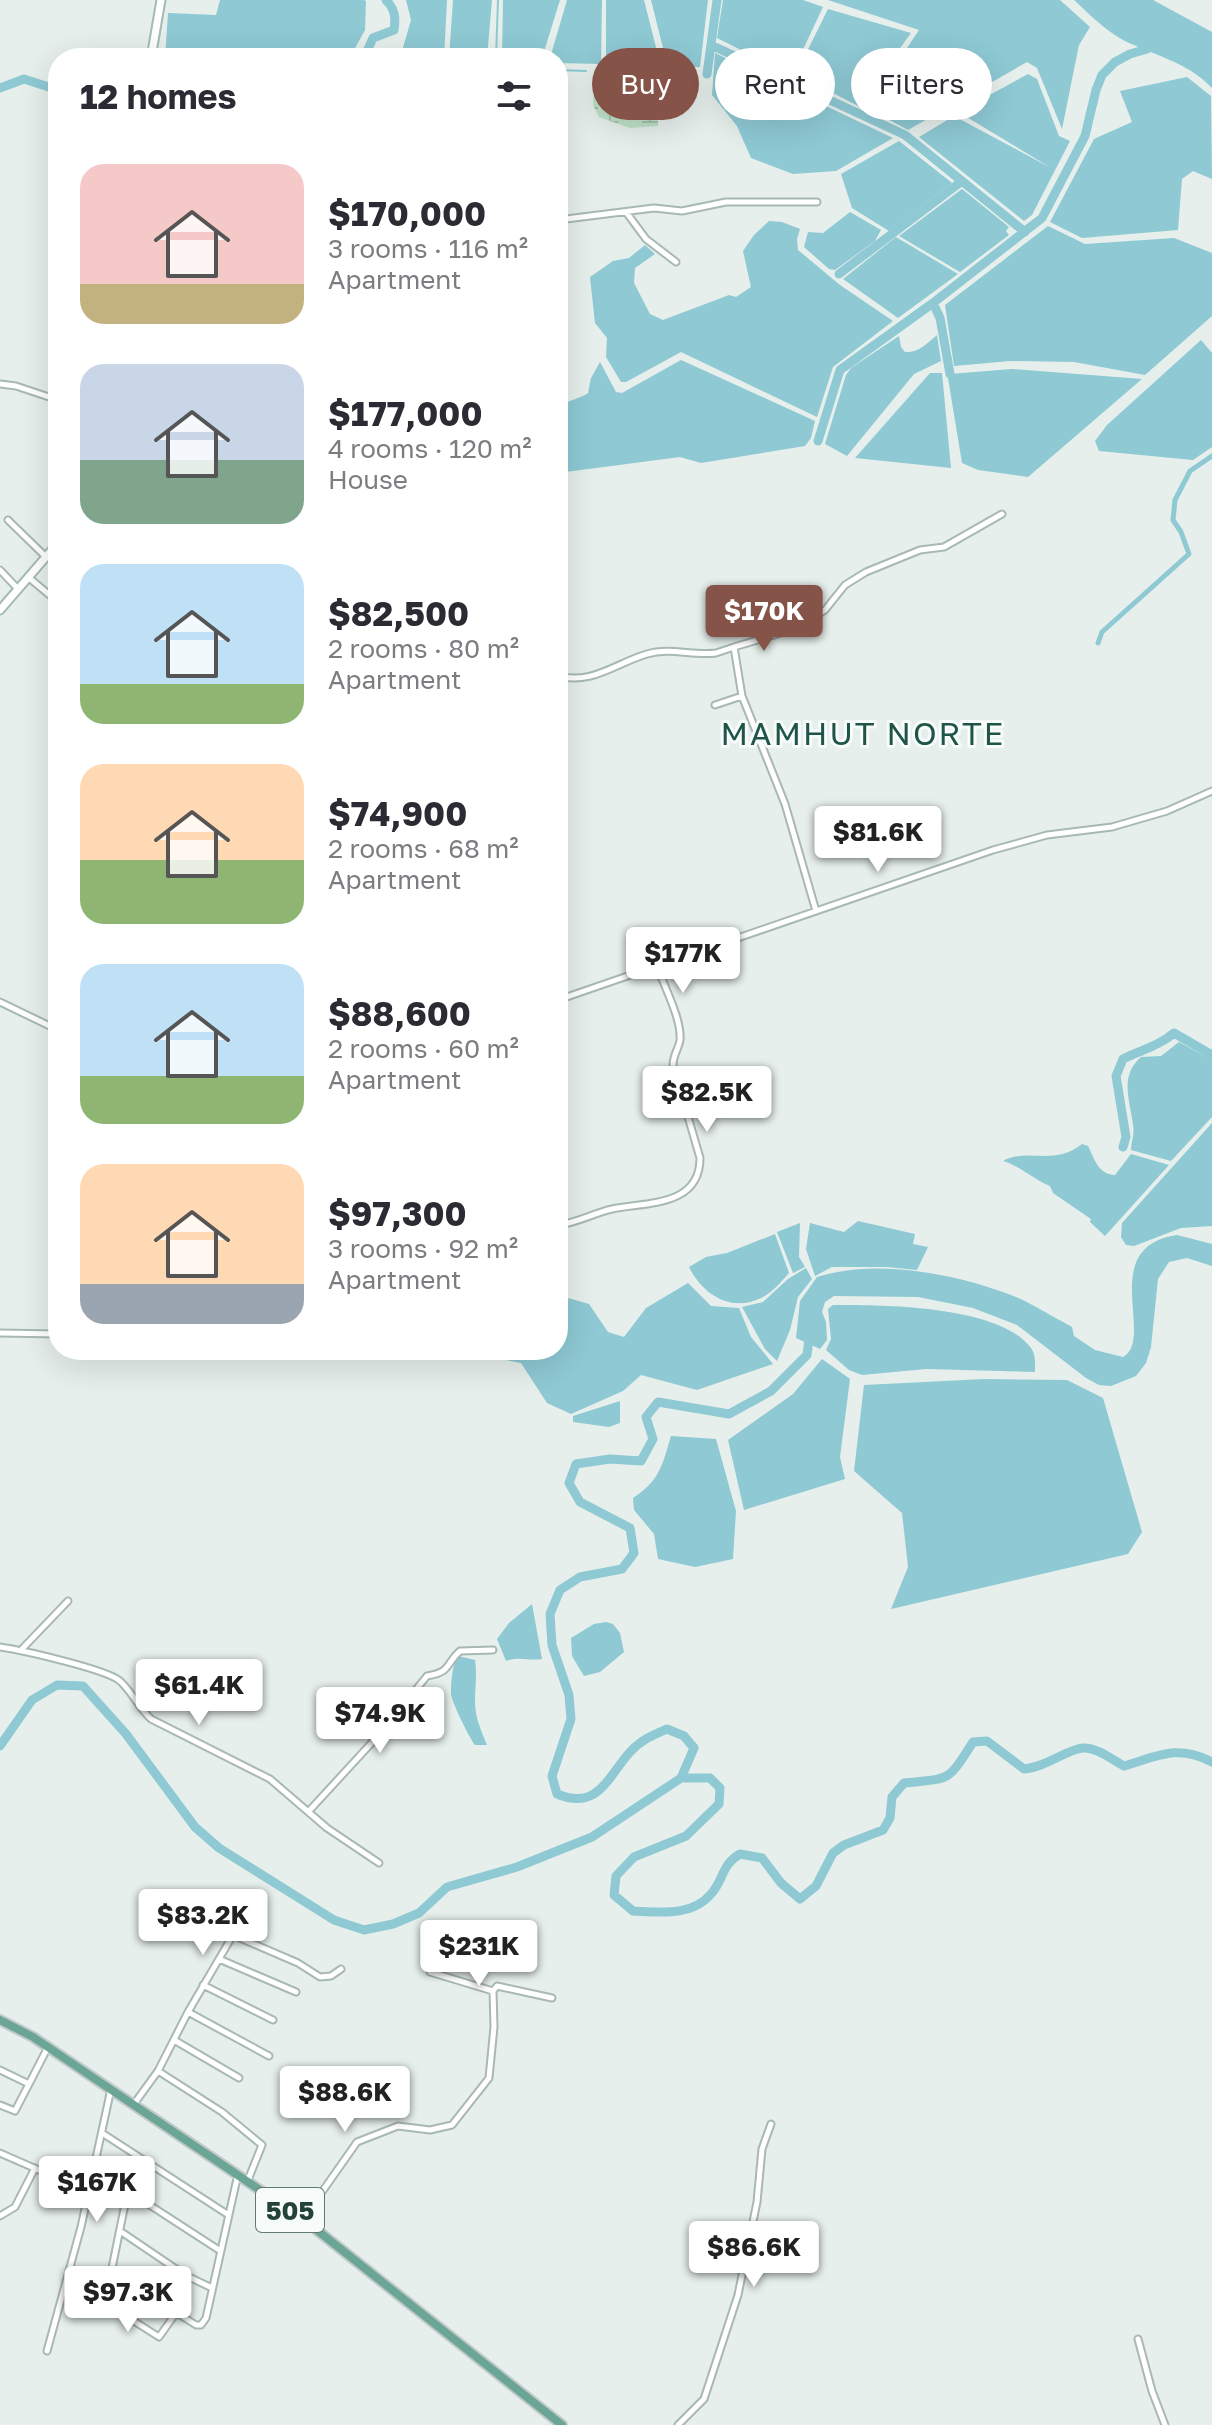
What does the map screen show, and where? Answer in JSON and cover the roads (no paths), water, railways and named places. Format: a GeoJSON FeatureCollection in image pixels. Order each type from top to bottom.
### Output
{"type":"FeatureCollection","features":[{"type":"Feature","properties":{"kind":"main road"},"geometry":{"type":"LineString","coordinates":[[153,48],[161,0]]}},
{"type":"Feature","properties":{"kind":"main road"},"geometry":{"type":"LineString","coordinates":[[0,610],[48,555]]}},
{"type":"Feature","properties":{"kind":"main road","name":"505"},"geometry":{"type":"LineString","coordinates":[[0,2020],[48,2047],[303,2219],[562,2425]]}},
{"type":"Feature","properties":{"kind":"street"},"geometry":{"type":"LineString","coordinates":[[568,219],[654,208],[682,211],[726,202],[817,202]]}},
{"type":"Feature","properties":{"kind":"street"},"geometry":{"type":"LineString","coordinates":[[626,211],[646,239],[676,262]]}},
{"type":"Feature","properties":{"kind":"street"},"geometry":{"type":"LineString","coordinates":[[0,384],[48,397]]}},
{"type":"Feature","properties":{"kind":"street"},"geometry":{"type":"LineString","coordinates":[[568,677],[581,679],[604,673],[649,653],[673,650],[714,653],[791,630],[825,610],[845,585],[866,572],[920,550],[944,547],[1002,514]]}},
{"type":"Feature","properties":{"kind":"street"},"geometry":{"type":"LineString","coordinates":[[8,520],[46,557]]}},
{"type":"Feature","properties":{"kind":"street"},"geometry":{"type":"LineString","coordinates":[[0,570],[18,589]]}},
{"type":"Feature","properties":{"kind":"street"},"geometry":{"type":"LineString","coordinates":[[28,577],[48,594]]}},
{"type":"Feature","properties":{"kind":"street"},"geometry":{"type":"LineString","coordinates":[[734,647],[742,696],[785,804],[816,911]]}},
{"type":"Feature","properties":{"kind":"street"},"geometry":{"type":"LineString","coordinates":[[715,705],[742,696]]}},
{"type":"Feature","properties":{"kind":"street"},"geometry":{"type":"LineString","coordinates":[[568,997],[1014,843],[1047,835],[1112,827],[1167,811],[1212,791]]}},
{"type":"Feature","properties":{"kind":"street"},"geometry":{"type":"LineString","coordinates":[[568,1223],[600,1212],[660,1203],[680,1196],[700,1168],[700,1158],[673,1065],[674,1052],[680,1041],[676,1017],[657,966]]}},
{"type":"Feature","properties":{"kind":"street"},"geometry":{"type":"LineString","coordinates":[[0,1002],[48,1025]]}},
{"type":"Feature","properties":{"kind":"street"},"geometry":{"type":"LineString","coordinates":[[0,1333],[48,1334]]}},
{"type":"Feature","properties":{"kind":"street"},"geometry":{"type":"LineString","coordinates":[[22,1650],[68,1601]]}},
{"type":"Feature","properties":{"kind":"street"},"geometry":{"type":"LineString","coordinates":[[0,1647],[22,1650],[108,1674],[119,1680],[151,1719],[270,1779],[327,1828],[379,1863]]}},
{"type":"Feature","properties":{"kind":"street"},"geometry":{"type":"LineString","coordinates":[[309,1811],[377,1737],[427,1676],[441,1674],[450,1668],[460,1651],[493,1650]]}},
{"type":"Feature","properties":{"kind":"street"},"geometry":{"type":"LineString","coordinates":[[134,2104],[158,2071],[233,1935],[298,1963],[320,1977],[331,1976],[341,1969]]}},
{"type":"Feature","properties":{"kind":"street"},"geometry":{"type":"LineString","coordinates":[[219,1959],[296,1992]]}},
{"type":"Feature","properties":{"kind":"street"},"geometry":{"type":"LineString","coordinates":[[430,1972],[493,1991]]}},
{"type":"Feature","properties":{"kind":"street"},"geometry":{"type":"LineString","coordinates":[[203,1985],[273,2020]]}},
{"type":"Feature","properties":{"kind":"street"},"geometry":{"type":"LineString","coordinates":[[303,2219],[357,2142],[398,2126],[430,2130],[452,2125],[489,2078],[494,2027],[493,1991],[497,1986],[552,1998]]}},
{"type":"Feature","properties":{"kind":"street"},"geometry":{"type":"LineString","coordinates":[[188,2012],[269,2056]]}},
{"type":"Feature","properties":{"kind":"street"},"geometry":{"type":"LineString","coordinates":[[174,2040],[239,2078]]}},
{"type":"Feature","properties":{"kind":"street"},"geometry":{"type":"LineString","coordinates":[[0,2105],[15,2111],[48,2047]]}},
{"type":"Feature","properties":{"kind":"street"},"geometry":{"type":"LineString","coordinates":[[0,2070],[29,2084]]}},
{"type":"Feature","properties":{"kind":"street"},"geometry":{"type":"LineString","coordinates":[[158,2071],[222,2112],[262,2145],[248,2180]]}},
{"type":"Feature","properties":{"kind":"street"},"geometry":{"type":"LineString","coordinates":[[47,2351],[89,2192],[111,2089]]}},
{"type":"Feature","properties":{"kind":"street"},"geometry":{"type":"LineString","coordinates":[[681,2424],[701,2404],[709,2386],[738,2295],[757,2202],[762,2149],[771,2124]]}},
{"type":"Feature","properties":{"kind":"street"},"geometry":{"type":"LineString","coordinates":[[102,2133],[227,2214]]}},
{"type":"Feature","properties":{"kind":"street"},"geometry":{"type":"LineString","coordinates":[[0,2153],[89,2192]]}},
{"type":"Feature","properties":{"kind":"street"},"geometry":{"type":"LineString","coordinates":[[135,2155],[112,2268],[196,2325],[201,2325],[206,2318],[238,2174]]}},
{"type":"Feature","properties":{"kind":"street"},"geometry":{"type":"LineString","coordinates":[[0,2216],[15,2207],[35,2168]]}},
{"type":"Feature","properties":{"kind":"street"},"geometry":{"type":"LineString","coordinates":[[128,2191],[219,2250]]}},
{"type":"Feature","properties":{"kind":"street"},"geometry":{"type":"LineString","coordinates":[[120,2231],[185,2275],[212,2288]]}},
{"type":"Feature","properties":{"kind":"street"},"geometry":{"type":"LineString","coordinates":[[748,2250],[784,2256]]}},
{"type":"Feature","properties":{"kind":"street"},"geometry":{"type":"LineString","coordinates":[[126,2280],[112,2305],[115,2309],[159,2337],[176,2313]]}},
{"type":"Feature","properties":{"kind":"street"},"geometry":{"type":"LineString","coordinates":[[1138,2339],[1165,2425]]}},
{"type":"Feature","properties":{"kind":"water"},"geometry":{"type":"Polygon","coordinates":[[[220,0],[366,1],[365,30],[355,48],[166,48],[168,13],[216,15],[220,0]]]}},
{"type":"Feature","properties":{"kind":"water"},"geometry":{"type":"Polygon","coordinates":[[[406,0],[447,0],[445,48],[403,48],[411,20],[406,0]]]}},
{"type":"Feature","properties":{"kind":"water"},"geometry":{"type":"Polygon","coordinates":[[[453,0],[492,0],[488,48],[450,48],[453,0]]]}},
{"type":"Feature","properties":{"kind":"water"},"geometry":{"type":"Polygon","coordinates":[[[503,0],[560,0],[545,48],[502,48],[503,0]]]}},
{"type":"Feature","properties":{"kind":"water"},"geometry":{"type":"Polygon","coordinates":[[[567,0],[602,0],[601,48],[592,48],[592,64],[568,63],[568,48],[553,48],[567,0]]]}},
{"type":"Feature","properties":{"kind":"water"},"geometry":{"type":"Polygon","coordinates":[[[606,0],[644,0],[656,48],[606,48],[606,0]]]}},
{"type":"Feature","properties":{"kind":"water"},"geometry":{"type":"Polygon","coordinates":[[[651,0],[708,0],[700,67],[699,48],[663,48],[651,0]]]}},
{"type":"Feature","properties":{"kind":"water"},"geometry":{"type":"Polygon","coordinates":[[[723,0],[803,0],[823,7],[804,48],[737,48],[717,38],[723,0]]]}},
{"type":"Feature","properties":{"kind":"water"},"geometry":{"type":"Polygon","coordinates":[[[828,0],[1060,0],[1090,27],[1079,45],[1062,129],[1037,68],[1027,62],[992,82],[992,48],[907,48],[919,30],[828,0]]]}},
{"type":"Feature","properties":{"kind":"water"},"geometry":{"type":"Polygon","coordinates":[[[1074,0],[1153,0],[1212,32],[1212,88],[1181,65],[1116,36],[1074,0]]]}},
{"type":"Feature","properties":{"kind":"water"},"geometry":{"type":"Polygon","coordinates":[[[828,9],[911,33],[900,48],[851,48],[851,102],[835,94],[835,48],[809,48],[828,9]]]}},
{"type":"Feature","properties":{"kind":"water"},"geometry":{"type":"Polygon","coordinates":[[[715,53],[715,99],[712,95],[715,53]]]}},
{"type":"Feature","properties":{"kind":"water"},"geometry":{"type":"Polygon","coordinates":[[[1028,74],[1037,79],[1059,136],[1070,141],[1032,215],[1024,221],[919,137],[947,120],[961,120],[1051,168],[972,120],[992,120],[992,94],[1028,74]]]}},
{"type":"Feature","properties":{"kind":"water"},"geometry":{"type":"Polygon","coordinates":[[[1187,77],[1211,96],[1212,179],[1193,171],[1182,179],[1178,230],[1082,238],[1050,222],[1094,139],[1132,122],[1120,91],[1187,77]]]}},
{"type":"Feature","properties":{"kind":"water"},"geometry":{"type":"Polygon","coordinates":[[[835,110],[893,138],[836,171],[793,174],[751,158],[732,120],[835,120],[835,110]]]}},
{"type":"Feature","properties":{"kind":"water"},"geometry":{"type":"Polygon","coordinates":[[[889,120],[926,120],[908,130],[889,120]]]}},
{"type":"Feature","properties":{"kind":"water"},"geometry":{"type":"Polygon","coordinates":[[[899,141],[952,183],[889,231],[852,208],[841,174],[899,141]]]}},
{"type":"Feature","properties":{"kind":"water"},"geometry":{"type":"Polygon","coordinates":[[[962,189],[1009,227],[1006,231],[1009,235],[960,272],[899,236],[962,189]]]}},
{"type":"Feature","properties":{"kind":"water"},"geometry":{"type":"Polygon","coordinates":[[[850,212],[881,230],[875,241],[835,270],[829,269],[804,247],[808,232],[823,233],[850,212]]]}},
{"type":"Feature","properties":{"kind":"water"},"geometry":{"type":"Polygon","coordinates":[[[769,221],[800,229],[798,250],[840,285],[893,321],[833,367],[817,417],[681,352],[621,382],[606,357],[607,338],[595,323],[590,277],[613,261],[629,258],[645,245],[655,254],[635,268],[634,283],[650,314],[663,320],[729,295],[736,297],[751,287],[743,251],[769,221]]]}},
{"type":"Feature","properties":{"kind":"water"},"geometry":{"type":"Polygon","coordinates":[[[1048,226],[1085,244],[1174,238],[1212,253],[1212,316],[1145,375],[1074,362],[1010,361],[954,366],[945,305],[1048,226]]]}},
{"type":"Feature","properties":{"kind":"water"},"geometry":{"type":"Polygon","coordinates":[[[896,237],[958,274],[898,318],[843,279],[896,237]]]}},
{"type":"Feature","properties":{"kind":"water"},"geometry":{"type":"Polygon","coordinates":[[[937,335],[941,361],[914,374],[847,456],[825,444],[846,375],[851,368],[899,336],[901,347],[905,352],[910,352],[937,335]]]}},
{"type":"Feature","properties":{"kind":"water"},"geometry":{"type":"Polygon","coordinates":[[[1201,340],[1212,353],[1212,447],[1193,460],[1099,451],[1095,441],[1107,425],[1201,340]]]}},
{"type":"Feature","properties":{"kind":"water"},"geometry":{"type":"Polygon","coordinates":[[[681,360],[815,421],[811,438],[805,446],[701,463],[680,457],[568,472],[568,402],[588,393],[591,378],[600,362],[616,392],[622,393],[681,360]]]}},
{"type":"Feature","properties":{"kind":"water"},"geometry":{"type":"Polygon","coordinates":[[[1012,369],[1142,379],[1028,477],[978,470],[962,463],[948,378],[950,374],[1012,369]]]}},
{"type":"Feature","properties":{"kind":"water"},"geometry":{"type":"Polygon","coordinates":[[[930,373],[942,373],[951,468],[855,458],[930,373]]]}},
{"type":"Feature","properties":{"kind":"water"},"geometry":{"type":"Polygon","coordinates":[[[1179,1042],[1212,1060],[1212,1117],[1171,1161],[1131,1150],[1133,1128],[1128,1080],[1134,1064],[1141,1057],[1161,1056],[1179,1042]]]}},
{"type":"Feature","properties":{"kind":"water"},"geometry":{"type":"Polygon","coordinates":[[[1212,1123],[1212,1226],[1181,1228],[1134,1246],[1126,1245],[1121,1237],[1122,1223],[1212,1123]]]}},
{"type":"Feature","properties":{"kind":"water"},"geometry":{"type":"Polygon","coordinates":[[[1082,1144],[1088,1146],[1098,1165],[1109,1174],[1115,1175],[1131,1154],[1169,1165],[1105,1236],[1090,1222],[1091,1219],[1053,1193],[1050,1186],[1003,1161],[1012,1157],[1061,1154],[1082,1144]]]}},
{"type":"Feature","properties":{"kind":"water"},"geometry":{"type":"Polygon","coordinates":[[[858,1221],[915,1234],[913,1244],[928,1247],[917,1270],[832,1267],[815,1276],[806,1249],[810,1223],[844,1232],[858,1221]]]}},
{"type":"Feature","properties":{"kind":"water"},"geometry":{"type":"Polygon","coordinates":[[[800,1223],[799,1257],[805,1267],[793,1273],[777,1232],[800,1223]]]}},
{"type":"Feature","properties":{"kind":"water"},"geometry":{"type":"Polygon","coordinates":[[[775,1234],[789,1273],[761,1298],[750,1302],[728,1302],[710,1293],[689,1267],[706,1257],[727,1253],[775,1234]]]}},
{"type":"Feature","properties":{"kind":"water"},"geometry":{"type":"Polygon","coordinates":[[[1177,1235],[1212,1244],[1212,1266],[1187,1258],[1169,1262],[1158,1279],[1151,1347],[1146,1363],[1136,1376],[1111,1386],[1099,1385],[1086,1378],[1017,1325],[973,1308],[918,1297],[834,1296],[825,1302],[822,1312],[827,1340],[820,1349],[796,1338],[800,1301],[817,1277],[840,1271],[891,1269],[943,1276],[1016,1297],[1072,1327],[1074,1336],[1095,1350],[1123,1357],[1131,1347],[1134,1332],[1133,1274],[1139,1257],[1153,1243],[1177,1235]]]}},
{"type":"Feature","properties":{"kind":"water"},"geometry":{"type":"Polygon","coordinates":[[[806,1268],[812,1279],[798,1297],[790,1330],[777,1361],[765,1349],[742,1307],[763,1302],[788,1279],[806,1268]]]}},
{"type":"Feature","properties":{"kind":"water"},"geometry":{"type":"Polygon","coordinates":[[[688,1283],[711,1306],[739,1308],[751,1337],[773,1364],[697,1390],[641,1375],[623,1391],[571,1414],[547,1403],[521,1363],[506,1360],[568,1360],[568,1298],[589,1304],[608,1332],[624,1337],[646,1308],[688,1283]]]}},
{"type":"Feature","properties":{"kind":"water"},"geometry":{"type":"Polygon","coordinates":[[[833,1305],[938,1310],[993,1323],[1015,1334],[1031,1348],[1035,1372],[926,1369],[862,1375],[849,1370],[826,1350],[831,1339],[828,1309],[833,1305]]]}},
{"type":"Feature","properties":{"kind":"water"},"geometry":{"type":"Polygon","coordinates":[[[822,1359],[850,1379],[840,1457],[845,1479],[744,1510],[728,1440],[793,1394],[822,1359]]]}},
{"type":"Feature","properties":{"kind":"water"},"geometry":{"type":"Polygon","coordinates":[[[984,1379],[1067,1380],[1103,1398],[1142,1532],[1128,1554],[891,1609],[908,1567],[902,1513],[854,1471],[864,1385],[984,1379]]]}},
{"type":"Feature","properties":{"kind":"water"},"geometry":{"type":"Polygon","coordinates":[[[620,1401],[620,1423],[609,1427],[573,1422],[573,1416],[620,1401]]]}},
{"type":"Feature","properties":{"kind":"water"},"geometry":{"type":"Polygon","coordinates":[[[671,1436],[716,1439],[736,1511],[733,1559],[695,1567],[658,1559],[654,1534],[634,1510],[633,1498],[659,1472],[671,1436]]]}},
{"type":"Feature","properties":{"kind":"water"},"geometry":{"type":"Polygon","coordinates":[[[532,1604],[542,1659],[506,1661],[497,1639],[509,1623],[532,1604]]]}},
{"type":"Feature","properties":{"kind":"water"},"geometry":{"type":"Polygon","coordinates":[[[594,1624],[613,1624],[620,1633],[624,1652],[600,1672],[584,1676],[572,1656],[571,1638],[594,1624]]]}},
{"type":"Feature","properties":{"kind":"water"},"geometry":{"type":"Polygon","coordinates":[[[458,1656],[475,1660],[476,1713],[487,1745],[475,1745],[452,1697],[452,1674],[458,1656]]]}},
{"type":"Feature","properties":{"kind":"waterway"},"geometry":{"type":"LineString","coordinates":[[368,48],[373,38],[394,30],[394,14],[386,0]]}},
{"type":"Feature","properties":{"kind":"waterway"},"geometry":{"type":"LineString","coordinates":[[496,48],[498,0]]}},
{"type":"Feature","properties":{"kind":"waterway"},"geometry":{"type":"LineString","coordinates":[[707,74],[717,0]]}},
{"type":"Feature","properties":{"kind":"waterway"},"geometry":{"type":"LineString","coordinates":[[711,45],[905,135],[1025,232]]}},
{"type":"Feature","properties":{"kind":"waterway"},"geometry":{"type":"LineString","coordinates":[[818,441],[840,370],[1042,218],[1085,136],[1102,75],[1115,62],[1147,49]]}},
{"type":"Feature","properties":{"kind":"waterway"},"geometry":{"type":"LineString","coordinates":[[568,70],[586,71]]}},
{"type":"Feature","properties":{"kind":"waterway"},"geometry":{"type":"LineString","coordinates":[[0,88],[24,79],[48,87]]}},
{"type":"Feature","properties":{"kind":"waterway"},"geometry":{"type":"LineString","coordinates":[[839,274],[962,181]]}},
{"type":"Feature","properties":{"kind":"waterway"},"geometry":{"type":"LineString","coordinates":[[933,303],[940,318],[950,374]]}},
{"type":"Feature","properties":{"kind":"waterway"},"geometry":{"type":"LineString","coordinates":[[1098,643],[1102,632],[1189,554],[1173,520],[1175,500],[1190,471],[1212,456]]}},
{"type":"Feature","properties":{"kind":"waterway"},"geometry":{"type":"LineString","coordinates":[[1123,1147],[1126,1137],[1116,1076],[1123,1059],[1156,1045],[1174,1033],[1212,1055]]}},
{"type":"Feature","properties":{"kind":"waterway"},"geometry":{"type":"LineString","coordinates":[[0,1746],[32,1700],[57,1685],[83,1686],[126,1734],[195,1827],[219,1848],[334,1920],[364,1930],[393,1924],[419,1913],[447,1887],[517,1867],[592,1837],[681,1778],[694,1748],[684,1736],[667,1729],[634,1748],[608,1781],[592,1795],[571,1798],[557,1794],[552,1776],[571,1719],[569,1695],[552,1645],[550,1614],[560,1590],[580,1577],[622,1569],[634,1553],[630,1528],[580,1502],[569,1483],[576,1464],[610,1459],[641,1461],[653,1439],[646,1417],[658,1402],[729,1414],[771,1391],[807,1355],[810,1331]]}},
{"type":"Feature","properties":{"kind":"waterway"},"geometry":{"type":"LineString","coordinates":[[681,1778],[710,1778],[720,1788],[719,1804],[686,1836],[634,1857],[616,1876],[614,1895],[633,1911],[675,1912],[694,1906],[711,1894],[729,1863],[740,1854],[762,1858],[781,1883],[800,1899],[816,1886],[833,1853],[844,1845],[883,1830],[890,1818],[892,1797],[904,1783],[946,1776],[958,1765],[973,1742],[987,1741],[1024,1769],[1083,1748],[1099,1752],[1124,1766],[1178,1753],[1212,1762]]}},
{"type":"Feature","properties":{"kind":"district","name":"MAMHUT NORTE"},"geometry":{"type":"Point","coordinates":[863,733]}}]}
